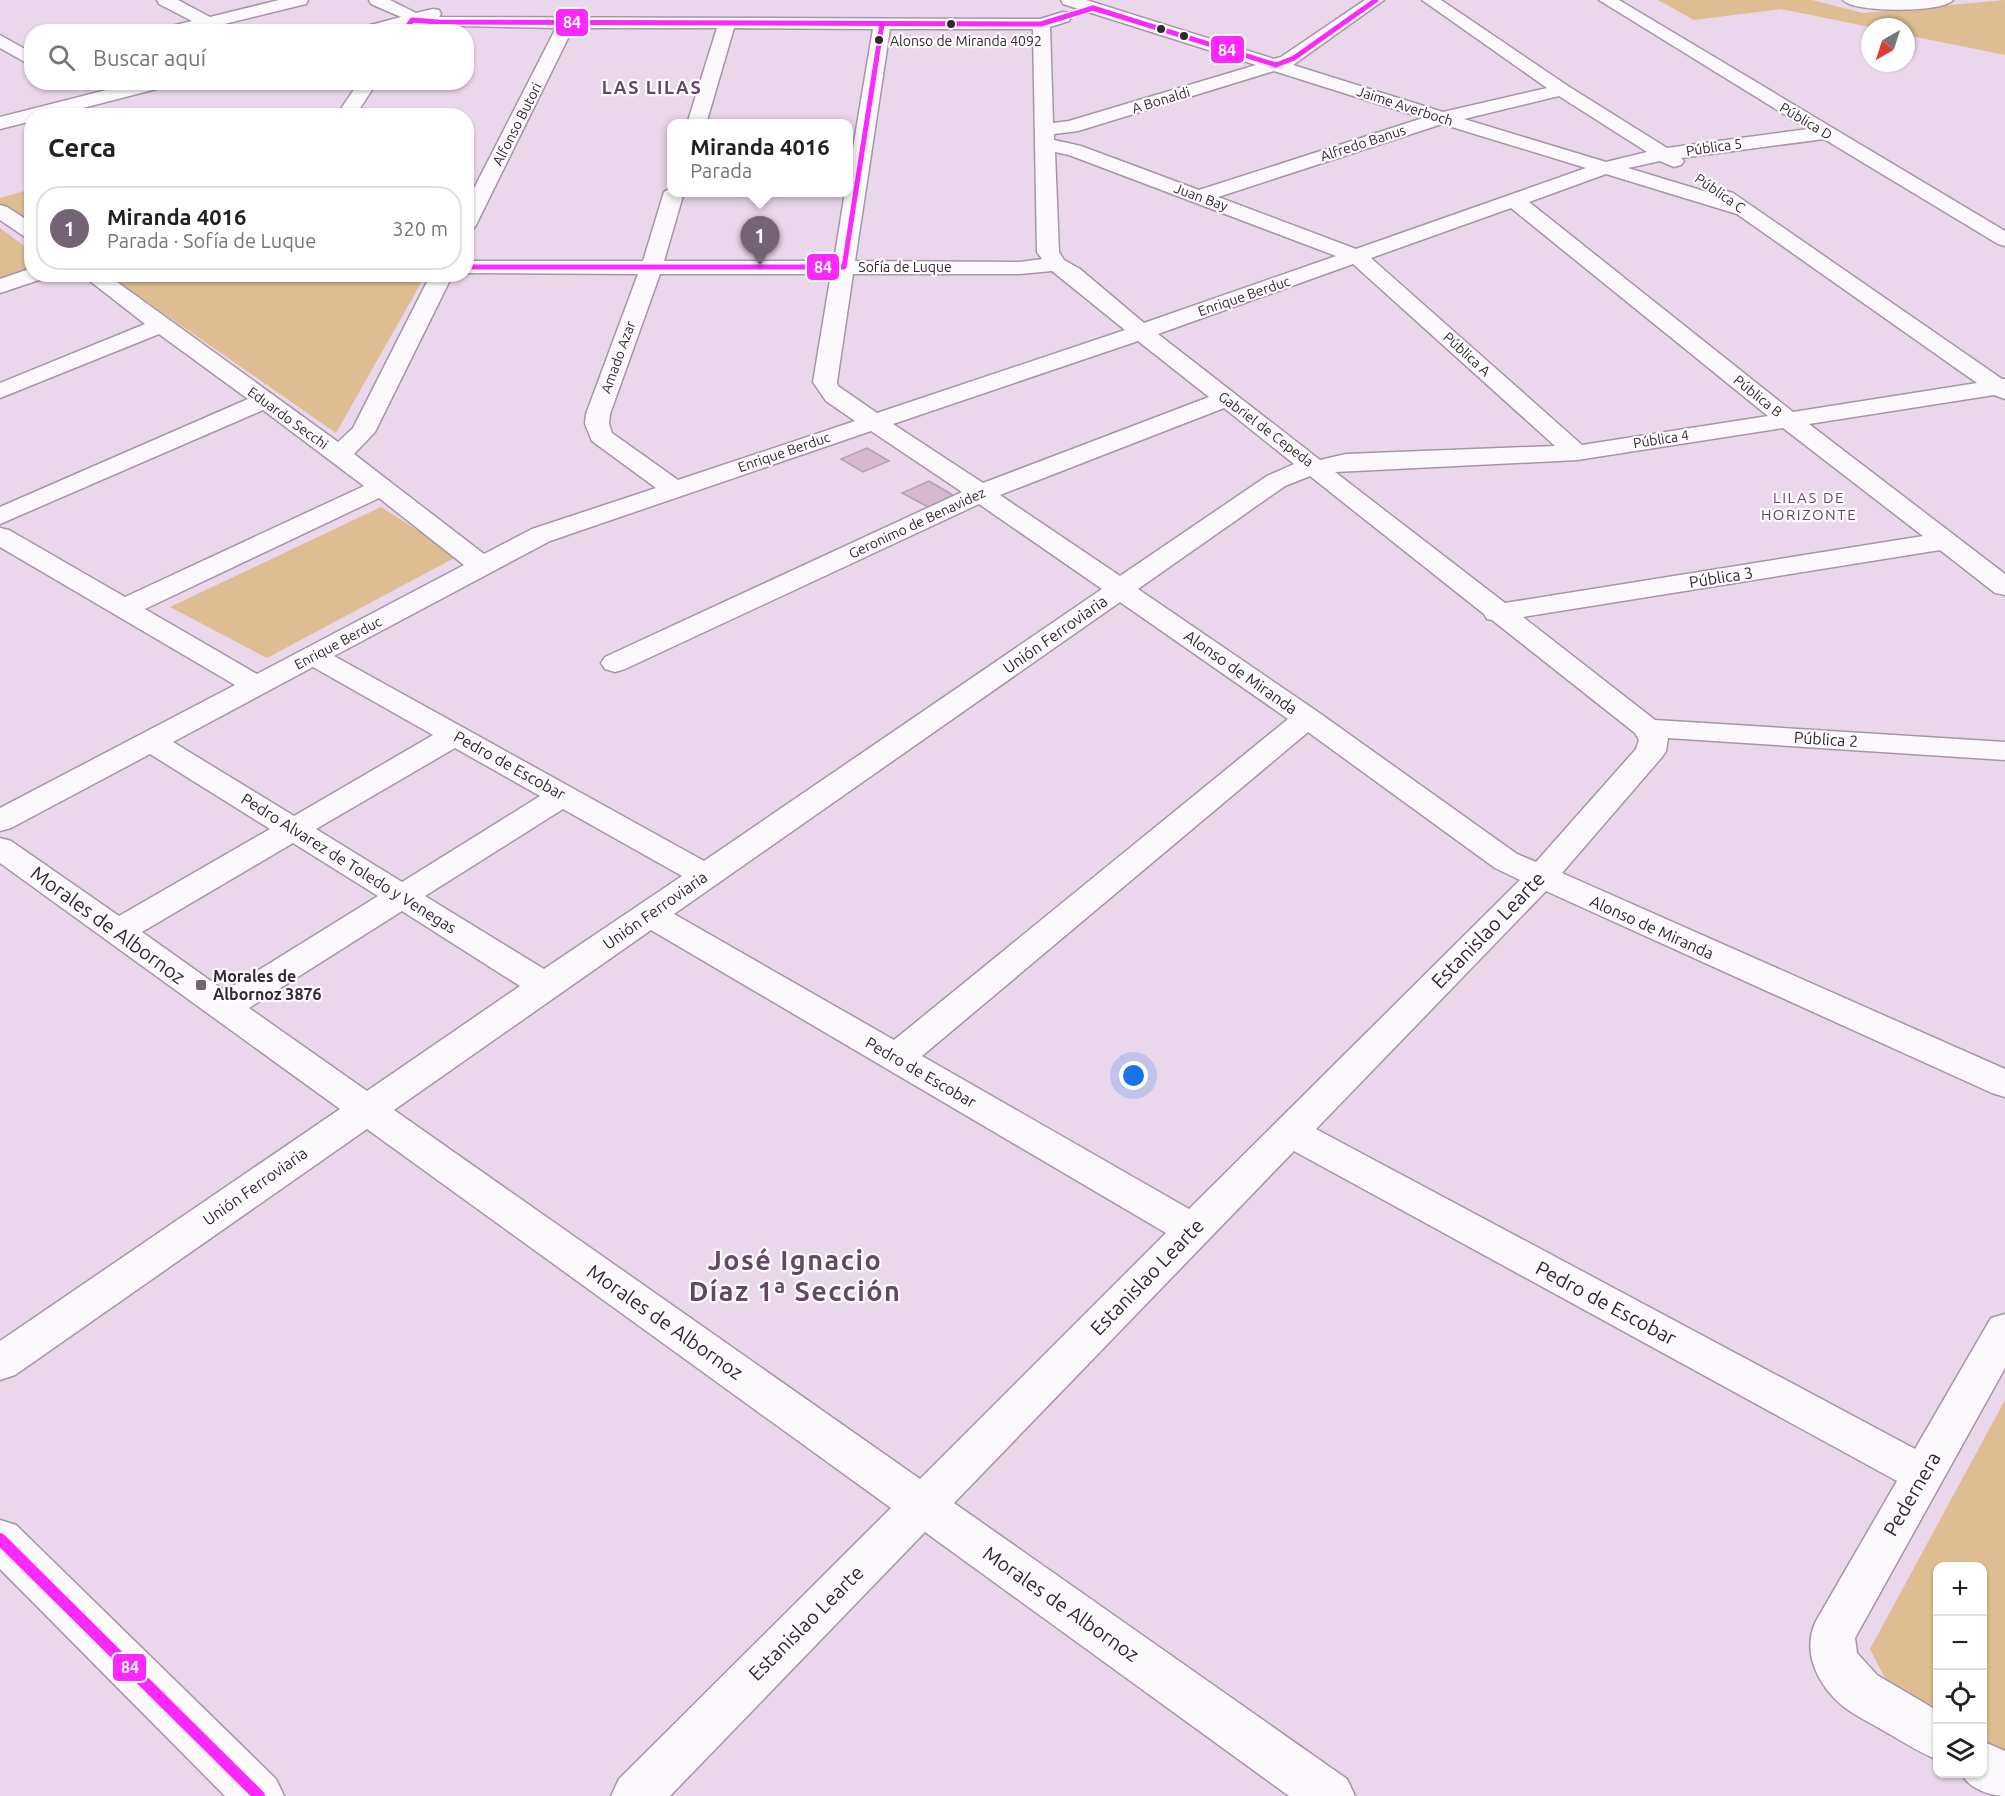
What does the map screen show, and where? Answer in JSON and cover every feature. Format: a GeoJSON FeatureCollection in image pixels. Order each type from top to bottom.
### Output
{"type":"FeatureCollection","features":[{"type":"Feature","properties":{"kind":"street"},"geometry":{"type":"LineString","coordinates":[[165,0],[207,22]]}},
{"type":"Feature","properties":{"kind":"street"},"geometry":{"type":"LineString","coordinates":[[199,24],[300,0]]}},
{"type":"Feature","properties":{"kind":"street"},"geometry":{"type":"LineString","coordinates":[[377,0],[409,15],[408,24]]}},
{"type":"Feature","properties":{"kind":"street","name":"Jaime Averboch"},"geometry":{"type":"LineString","coordinates":[[1069,0],[1442,118],[1742,209]]}},
{"type":"Feature","properties":{"kind":"street","name":"A Bonaldi"},"geometry":{"type":"LineString","coordinates":[[1044,136],[1294,58],[1376,0]]}},
{"type":"Feature","properties":{"kind":"street","name":"Pública C"},"geometry":{"type":"LineString","coordinates":[[1430,0],[1562,90],[1664,154],[2002,388]]}},
{"type":"Feature","properties":{"kind":"street","name":"Pública D"},"geometry":{"type":"LineString","coordinates":[[1607,0],[2005,240]]}},
{"type":"Feature","properties":{"kind":"street"},"geometry":{"type":"LineString","coordinates":[[1851,0],[1894,6],[1945,0]]}},
{"type":"Feature","properties":{"kind":"street"},"geometry":{"type":"LineString","coordinates":[[414,24],[466,6]]}},
{"type":"Feature","properties":{"kind":"street"},"geometry":{"type":"LineString","coordinates":[[830,8],[863,23]]}},
{"type":"Feature","properties":{"kind":"street"},"geometry":{"type":"LineString","coordinates":[[423,24],[438,22],[1041,24],[1093,8]]}},
{"type":"Feature","properties":{"kind":"street"},"geometry":{"type":"LineString","coordinates":[[697,119],[727,22]]}},
{"type":"Feature","properties":{"kind":"street","name":"Alfonso Butori"},"geometry":{"type":"LineString","coordinates":[[474,209],[567,23]]}},
{"type":"Feature","properties":{"kind":"street","name":"Alonso de Miranda"},"geometry":{"type":"LineString","coordinates":[[882,24],[825,382],[826,388],[834,396],[1120,588],[1307,718],[1506,861],[2005,1084]]}},
{"type":"Feature","properties":{"kind":"street"},"geometry":{"type":"LineString","coordinates":[[1041,24],[1048,252],[1056,264]]}},
{"type":"Feature","properties":{"kind":"street"},"geometry":{"type":"LineString","coordinates":[[0,40],[24,57]]}},
{"type":"Feature","properties":{"kind":"street"},"geometry":{"type":"LineString","coordinates":[[10,70],[24,66]]}},
{"type":"Feature","properties":{"kind":"street"},"geometry":{"type":"LineString","coordinates":[[59,108],[130,90]]}},
{"type":"Feature","properties":{"kind":"street"},"geometry":{"type":"LineString","coordinates":[[350,108],[363,90]]}},
{"type":"Feature","properties":{"kind":"street","name":"Alfredo Banus"},"geometry":{"type":"LineString","coordinates":[[1201,196],[1442,118],[1562,90]]}},
{"type":"Feature","properties":{"kind":"street"},"geometry":{"type":"LineString","coordinates":[[0,123],[24,117]]}},
{"type":"Feature","properties":{"kind":"street","name":"Pública 5"},"geometry":{"type":"LineString","coordinates":[[1605,168],[1664,154],[1825,132]]}},
{"type":"Feature","properties":{"kind":"street","name":"Juan Bay"},"geometry":{"type":"LineString","coordinates":[[1044,136],[1065,147],[1201,196],[1356,256]]}},
{"type":"Feature","properties":{"kind":"street","name":"Enrique Berduc"},"geometry":{"type":"LineString","coordinates":[[0,821],[541,535],[1141,332],[1605,168]]}},
{"type":"Feature","properties":{"kind":"street","name":"Amado Azar"},"geometry":{"type":"LineString","coordinates":[[673,197],[652,266],[598,414],[597,424],[601,436],[675,490]]}},
{"type":"Feature","properties":{"kind":"street","name":"Pública B"},"geometry":{"type":"LineString","coordinates":[[1514,200],[1787,419],[2005,587]]}},
{"type":"Feature","properties":{"kind":"street"},"geometry":{"type":"LineString","coordinates":[[0,211],[24,227]]}},
{"type":"Feature","properties":{"kind":"street","name":"Pública A"},"geometry":{"type":"LineString","coordinates":[[1356,256],[1577,453]]}},
{"type":"Feature","properties":{"kind":"street","name":"Sofía de Luque"},"geometry":{"type":"LineString","coordinates":[[474,267],[1020,268],[1056,264]]}},
{"type":"Feature","properties":{"kind":"street","name":"Gabriel de Cepeda"},"geometry":{"type":"LineString","coordinates":[[1056,264],[1072,274],[1141,332],[1315,466],[1649,740]]}},
{"type":"Feature","properties":{"kind":"street"},"geometry":{"type":"LineString","coordinates":[[0,286],[24,277]]}},
{"type":"Feature","properties":{"kind":"street","name":"Eduardo Secchi"},"geometry":{"type":"LineString","coordinates":[[102,282],[339,454],[482,566]]}},
{"type":"Feature","properties":{"kind":"street"},"geometry":{"type":"LineString","coordinates":[[339,454],[363,432],[438,282]]}},
{"type":"Feature","properties":{"kind":"street"},"geometry":{"type":"LineString","coordinates":[[0,390],[160,326]]}},
{"type":"Feature","properties":{"kind":"street","name":"Pública 4"},"geometry":{"type":"LineString","coordinates":[[1315,466],[1346,462],[1577,453],[1787,419],[2002,388]]}},
{"type":"Feature","properties":{"kind":"street","name":"Geronimo de Benavidez"},"geometry":{"type":"LineString","coordinates":[[615,663],[981,493],[1226,399]]}},
{"type":"Feature","properties":{"kind":"street"},"geometry":{"type":"LineString","coordinates":[[0,516],[265,400]]}},
{"type":"Feature","properties":{"kind":"street","name":"Unión Ferroviaria"},"geometry":{"type":"LineString","coordinates":[[0,1363],[1276,481],[1294,472],[1315,466]]}},
{"type":"Feature","properties":{"kind":"street"},"geometry":{"type":"LineString","coordinates":[[124,609],[382,487]]}},
{"type":"Feature","properties":{"kind":"street"},"geometry":{"type":"LineString","coordinates":[[0,536],[257,686]]}},
{"type":"Feature","properties":{"kind":"street","name":"Pública 3"},"geometry":{"type":"LineString","coordinates":[[1497,613],[1944,541]]}},
{"type":"Feature","properties":{"kind":"street","name":"Pedro de Escobar"},"geometry":{"type":"LineString","coordinates":[[314,656],[705,875]]}},
{"type":"Feature","properties":{"kind":"street"},"geometry":{"type":"LineString","coordinates":[[896,1058],[1307,718]]}},
{"type":"Feature","properties":{"kind":"street"},"geometry":{"type":"LineString","coordinates":[[117,932],[455,735]]}},
{"type":"Feature","properties":{"kind":"street","name":"Pública 2"},"geometry":{"type":"LineString","coordinates":[[1649,740],[2005,751]]}},
{"type":"Feature","properties":{"kind":"street","name":"Estanislao Learte"},"geometry":{"type":"LineString","coordinates":[[636,1796],[1541,877],[1649,740]]}},
{"type":"Feature","properties":{"kind":"street","name":"Pedro Alvarez de Toledo y Venegas"},"geometry":{"type":"LineString","coordinates":[[151,741],[546,986]]}},
{"type":"Feature","properties":{"kind":"street"},"geometry":{"type":"LineString","coordinates":[[224,1008],[563,795]]}},
{"type":"Feature","properties":{"kind":"street","name":"Morales de Albornoz"},"geometry":{"type":"LineString","coordinates":[[0,848],[1330,1796]]}},
{"type":"Feature","properties":{"kind":"street","name":"Pedro de Escobar"},"geometry":{"type":"LineString","coordinates":[[649,914],[1193,1230]]}},
{"type":"Feature","properties":{"kind":"street","name":"Pedro de Escobar"},"geometry":{"type":"LineString","coordinates":[[1290,1132],[1923,1474]]}},
{"type":"Feature","properties":{"kind":"street","name":"Pedernera"},"geometry":{"type":"LineString","coordinates":[[1933,1734],[1860,1691],[1835,1662],[1832,1636],[2005,1330]]}},
{"type":"Feature","properties":{"kind":"street"},"geometry":{"type":"LineString","coordinates":[[0,1539],[260,1796]]}},
{"type":"Feature","properties":{"kind":"street"},"geometry":{"type":"LineString","coordinates":[[1987,1766],[2005,1777]]}},
{"type":"Feature","properties":{"kind":"shaded area"},"geometry":{"type":"Polygon","coordinates":[[[1658,0],[1812,0],[1863,13],[2005,0],[2005,55],[1915,37],[1915,18],[1861,18],[1861,25],[1781,9],[1694,20],[1658,0]]]}},
{"type":"Feature","properties":{"kind":"shaded area"},"geometry":{"type":"Polygon","coordinates":[[[24,191],[24,224],[0,208],[0,198],[24,191]]]}},
{"type":"Feature","properties":{"kind":"shaded area"},"geometry":{"type":"Polygon","coordinates":[[[0,228],[24,246],[24,271],[0,280],[0,228]]]}},
{"type":"Feature","properties":{"kind":"shaded area"},"geometry":{"type":"Polygon","coordinates":[[[118,282],[422,282],[336,433],[118,282]]]}},
{"type":"Feature","properties":{"kind":"shaded area"},"geometry":{"type":"Polygon","coordinates":[[[381,507],[458,556],[267,658],[170,607],[381,507]]]}},
{"type":"Feature","properties":{"kind":"shaded area"},"geometry":{"type":"Polygon","coordinates":[[[2005,1400],[2005,1755],[1987,1744],[1987,1562],[1933,1562],[1933,1711],[1887,1682],[1870,1649],[2005,1400]]]}},
{"type":"Feature","properties":{"kind":"building"},"geometry":{"type":"Polygon","coordinates":[[[867,448],[889,461],[863,472],[841,459],[867,448]]]}},
{"type":"Feature","properties":{"kind":"building"},"geometry":{"type":"Polygon","coordinates":[[[929,481],[956,497],[930,508],[902,493],[929,481]]]}},
{"type":"Feature","properties":{"kind":"transit line","name":"84"},"geometry":{"type":"LineString","coordinates":[[1276,65],[1294,58],[1376,0]]}},
{"type":"Feature","properties":{"kind":"transit line","name":"84"},"geometry":{"type":"LineString","coordinates":[[1093,8],[1276,65]]}},
{"type":"Feature","properties":{"kind":"transit line","name":"84"},"geometry":{"type":"LineString","coordinates":[[409,24],[412,20],[438,22],[1041,24],[1093,8]]}},
{"type":"Feature","properties":{"kind":"transit line","name":"84"},"geometry":{"type":"LineString","coordinates":[[474,267],[844,267],[882,24]]}},
{"type":"Feature","properties":{"kind":"transit line","name":"84"},"geometry":{"type":"LineString","coordinates":[[0,1539],[259,1796]]}},
{"type":"Feature","properties":{"kind":"place","name":"Alonso de Miranda 4092"},"geometry":{"type":"Point","coordinates":[879,40]}},
{"type":"Feature","properties":{"kind":"place","name":"Miranda 4016"},"geometry":{"type":"Point","coordinates":[760,266]}},
{"type":"Feature","properties":{"kind":"place","name":"Morales de Albornoz 3876"},"geometry":{"type":"Point","coordinates":[201,985]}},
{"type":"Feature","properties":{"kind":"district","name":"LAS LILAS"},"geometry":{"type":"Point","coordinates":[652,88]}},
{"type":"Feature","properties":{"kind":"district","name":"LILAS DE HORIZONTE"},"geometry":{"type":"Point","coordinates":[1809,506]}},
{"type":"Feature","properties":{"kind":"district","name":"José Ignacio Díaz 1ª Sección"},"geometry":{"type":"Point","coordinates":[795,1276]}}]}
